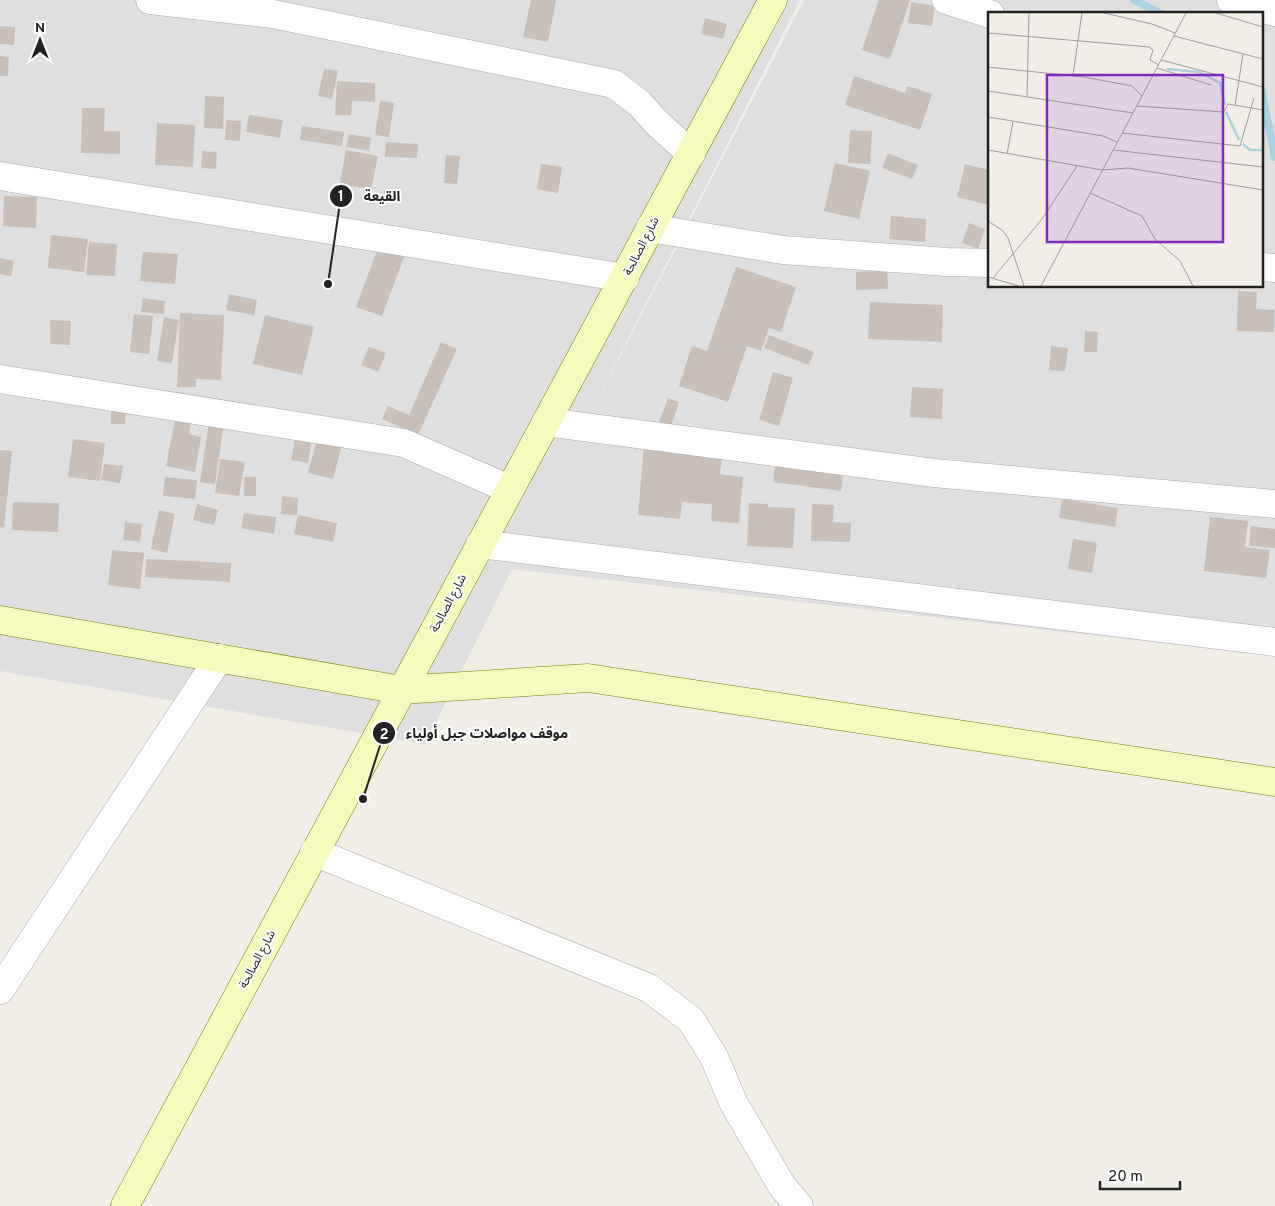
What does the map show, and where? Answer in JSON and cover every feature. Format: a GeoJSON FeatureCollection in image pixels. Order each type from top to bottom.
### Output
{"type":"FeatureCollection","features":[{"type":"Feature","properties":{"kind":"main road","name":"شارع الصالحة"},"geometry":{"type":"LineString","coordinates":[[125,1206],[773,0]]}},
{"type":"Feature","properties":{"kind":"main road"},"geometry":{"type":"LineString","coordinates":[[0,620],[401,690],[588,678],[1275,782]]}},
{"type":"Feature","properties":{"kind":"street"},"geometry":{"type":"LineString","coordinates":[[150,0],[187,2],[273,14],[614,84],[639,103],[691,154]]}},
{"type":"Feature","properties":{"kind":"street"},"geometry":{"type":"LineString","coordinates":[[946,0],[988,13]]}},
{"type":"Feature","properties":{"kind":"street"},"geometry":{"type":"LineString","coordinates":[[1231,0],[1275,12]]}},
{"type":"Feature","properties":{"kind":"street"},"geometry":{"type":"LineString","coordinates":[[0,176],[625,278]]}},
{"type":"Feature","properties":{"kind":"street"},"geometry":{"type":"LineString","coordinates":[[650,228],[783,250],[947,262],[988,263]]}},
{"type":"Feature","properties":{"kind":"street"},"geometry":{"type":"LineString","coordinates":[[1262,267],[1275,268]]}},
{"type":"Feature","properties":{"kind":"street"},"geometry":{"type":"LineString","coordinates":[[0,379],[404,443],[509,489]]}},
{"type":"Feature","properties":{"kind":"street"},"geometry":{"type":"LineString","coordinates":[[546,422],[934,473],[1275,504]]}},
{"type":"Feature","properties":{"kind":"street"},"geometry":{"type":"LineString","coordinates":[[480,544],[1275,642]]}},
{"type":"Feature","properties":{"kind":"street"},"geometry":{"type":"LineString","coordinates":[[0,990],[219,658]]}},
{"type":"Feature","properties":{"kind":"street"},"geometry":{"type":"LineString","coordinates":[[314,852],[649,988],[691,1020],[714,1057],[733,1102],[782,1186],[799,1206]]}},
{"type":"Feature","properties":{"kind":"shaded area"},"geometry":{"type":"Polygon","coordinates":[[[0,0],[800,0],[576,442],[804,0],[1275,0],[1275,656],[512,569],[425,744],[0,671],[0,0]]]}},
{"type":"Feature","properties":{"kind":"building"},"geometry":{"type":"Polygon","coordinates":[[[531,0],[556,0],[548,42],[523,37],[531,0]]]}},
{"type":"Feature","properties":{"kind":"building"},"geometry":{"type":"Polygon","coordinates":[[[879,0],[910,0],[890,59],[862,50],[879,0]]]}},
{"type":"Feature","properties":{"kind":"building"},"geometry":{"type":"Polygon","coordinates":[[[911,2],[935,6],[932,26],[908,23],[911,2]]]}},
{"type":"Feature","properties":{"kind":"building"},"geometry":{"type":"Polygon","coordinates":[[[705,18],[727,24],[723,39],[701,34],[705,18]]]}},
{"type":"Feature","properties":{"kind":"building"},"geometry":{"type":"Polygon","coordinates":[[[0,26],[15,27],[14,45],[0,44],[0,26]]]}},
{"type":"Feature","properties":{"kind":"building"},"geometry":{"type":"Polygon","coordinates":[[[0,56],[9,57],[8,76],[0,76],[0,56]]]}},
{"type":"Feature","properties":{"kind":"building"},"geometry":{"type":"Polygon","coordinates":[[[324,69],[338,71],[332,99],[318,96],[324,69]]]}},
{"type":"Feature","properties":{"kind":"building"},"geometry":{"type":"Polygon","coordinates":[[[854,76],[905,93],[907,86],[932,94],[920,130],[845,105],[854,76]]]}},
{"type":"Feature","properties":{"kind":"building"},"geometry":{"type":"Polygon","coordinates":[[[337,81],[375,83],[375,102],[352,101],[351,115],[335,115],[337,81]]]}},
{"type":"Feature","properties":{"kind":"building"},"geometry":{"type":"Polygon","coordinates":[[[205,96],[224,97],[223,129],[204,128],[205,96]]]}},
{"type":"Feature","properties":{"kind":"building"},"geometry":{"type":"Polygon","coordinates":[[[380,101],[394,103],[389,137],[375,135],[380,101]]]}},
{"type":"Feature","properties":{"kind":"building"},"geometry":{"type":"Polygon","coordinates":[[[82,108],[105,108],[104,131],[120,131],[120,154],[81,153],[82,108]]]}},
{"type":"Feature","properties":{"kind":"building"},"geometry":{"type":"Polygon","coordinates":[[[249,115],[283,120],[280,138],[246,132],[249,115]]]}},
{"type":"Feature","properties":{"kind":"building"},"geometry":{"type":"Polygon","coordinates":[[[226,120],[241,121],[240,141],[225,140],[226,120]]]}},
{"type":"Feature","properties":{"kind":"building"},"geometry":{"type":"Polygon","coordinates":[[[157,123],[195,125],[193,167],[155,165],[157,123]]]}},
{"type":"Feature","properties":{"kind":"building"},"geometry":{"type":"Polygon","coordinates":[[[302,126],[344,132],[342,146],[300,140],[302,126]]]}},
{"type":"Feature","properties":{"kind":"building"},"geometry":{"type":"Polygon","coordinates":[[[850,130],[872,131],[870,164],[848,163],[850,130]]]}},
{"type":"Feature","properties":{"kind":"building"},"geometry":{"type":"Polygon","coordinates":[[[349,134],[371,138],[369,151],[346,147],[349,134]]]}},
{"type":"Feature","properties":{"kind":"building"},"geometry":{"type":"Polygon","coordinates":[[[386,142],[418,144],[417,158],[385,157],[386,142]]]}},
{"type":"Feature","properties":{"kind":"building"},"geometry":{"type":"Polygon","coordinates":[[[346,150],[378,156],[371,190],[340,183],[346,150]]]}},
{"type":"Feature","properties":{"kind":"building"},"geometry":{"type":"Polygon","coordinates":[[[202,151],[217,152],[216,169],[201,168],[202,151]]]}},
{"type":"Feature","properties":{"kind":"building"},"geometry":{"type":"Polygon","coordinates":[[[888,153],[918,165],[912,179],[882,168],[888,153]]]}},
{"type":"Feature","properties":{"kind":"building"},"geometry":{"type":"Polygon","coordinates":[[[446,155],[460,156],[457,184],[444,183],[446,155]]]}},
{"type":"Feature","properties":{"kind":"building"},"geometry":{"type":"Polygon","coordinates":[[[835,163],[870,171],[859,219],[824,211],[835,163]]]}},
{"type":"Feature","properties":{"kind":"building"},"geometry":{"type":"Polygon","coordinates":[[[541,164],[562,167],[558,193],[537,189],[541,164]]]}},
{"type":"Feature","properties":{"kind":"building"},"geometry":{"type":"Polygon","coordinates":[[[965,164],[988,170],[988,205],[957,197],[965,164]]]}},
{"type":"Feature","properties":{"kind":"building"},"geometry":{"type":"Polygon","coordinates":[[[4,196],[37,197],[36,228],[3,226],[4,196]]]}},
{"type":"Feature","properties":{"kind":"building"},"geometry":{"type":"Polygon","coordinates":[[[891,216],[926,219],[925,242],[889,239],[891,216]]]}},
{"type":"Feature","properties":{"kind":"building"},"geometry":{"type":"Polygon","coordinates":[[[969,223],[985,229],[978,249],[962,243],[969,223]]]}},
{"type":"Feature","properties":{"kind":"building"},"geometry":{"type":"Polygon","coordinates":[[[51,235],[88,239],[84,272],[48,268],[51,235]]]}},
{"type":"Feature","properties":{"kind":"building"},"geometry":{"type":"Polygon","coordinates":[[[89,242],[117,244],[115,276],[86,275],[89,242]]]}},
{"type":"Feature","properties":{"kind":"building"},"geometry":{"type":"Polygon","coordinates":[[[378,248],[404,257],[382,316],[356,307],[378,248]]]}},
{"type":"Feature","properties":{"kind":"building"},"geometry":{"type":"Polygon","coordinates":[[[143,252],[178,254],[175,284],[140,281],[143,252]]]}},
{"type":"Feature","properties":{"kind":"building"},"geometry":{"type":"Polygon","coordinates":[[[0,258],[14,261],[11,276],[0,274],[0,258]]]}},
{"type":"Feature","properties":{"kind":"building"},"geometry":{"type":"Polygon","coordinates":[[[736,267],[796,287],[781,332],[769,328],[761,351],[747,346],[728,402],[679,386],[692,346],[707,351],[736,267]]]}},
{"type":"Feature","properties":{"kind":"building"},"geometry":{"type":"Polygon","coordinates":[[[887,271],[888,289],[856,290],[856,272],[887,271]]]}},
{"type":"Feature","properties":{"kind":"building"},"geometry":{"type":"Polygon","coordinates":[[[1238,291],[1257,292],[1256,309],[1274,310],[1274,332],[1237,331],[1238,291]]]}},
{"type":"Feature","properties":{"kind":"building"},"geometry":{"type":"Polygon","coordinates":[[[229,294],[257,300],[254,315],[226,310],[229,294]]]}},
{"type":"Feature","properties":{"kind":"building"},"geometry":{"type":"Polygon","coordinates":[[[143,298],[165,301],[164,314],[141,312],[143,298]]]}},
{"type":"Feature","properties":{"kind":"building"},"geometry":{"type":"Polygon","coordinates":[[[870,302],[943,305],[942,342],[868,339],[870,302]]]}},
{"type":"Feature","properties":{"kind":"building"},"geometry":{"type":"Polygon","coordinates":[[[180,313],[224,315],[221,380],[196,379],[196,387],[177,387],[180,313]]]}},
{"type":"Feature","properties":{"kind":"building"},"geometry":{"type":"Polygon","coordinates":[[[134,314],[153,316],[149,354],[130,352],[134,314]]]}},
{"type":"Feature","properties":{"kind":"building"},"geometry":{"type":"Polygon","coordinates":[[[265,315],[314,327],[302,375],[253,364],[265,315]]]}},
{"type":"Feature","properties":{"kind":"building"},"geometry":{"type":"Polygon","coordinates":[[[164,317],[179,320],[172,363],[157,361],[164,317]]]}},
{"type":"Feature","properties":{"kind":"building"},"geometry":{"type":"Polygon","coordinates":[[[50,320],[71,321],[70,345],[50,344],[50,320]]]}},
{"type":"Feature","properties":{"kind":"building"},"geometry":{"type":"Polygon","coordinates":[[[1085,331],[1098,332],[1097,352],[1084,352],[1085,331]]]}},
{"type":"Feature","properties":{"kind":"building"},"geometry":{"type":"Polygon","coordinates":[[[769,335],[814,352],[809,365],[764,348],[769,335]]]}},
{"type":"Feature","properties":{"kind":"building"},"geometry":{"type":"Polygon","coordinates":[[[441,342],[457,349],[418,435],[382,419],[388,406],[409,415],[441,342]]]}},
{"type":"Feature","properties":{"kind":"building"},"geometry":{"type":"Polygon","coordinates":[[[1051,346],[1068,348],[1065,371],[1049,370],[1051,346]]]}},
{"type":"Feature","properties":{"kind":"building"},"geometry":{"type":"Polygon","coordinates":[[[369,347],[386,353],[378,372],[361,365],[369,347]]]}},
{"type":"Feature","properties":{"kind":"building"},"geometry":{"type":"Polygon","coordinates":[[[773,372],[793,378],[779,426],[759,420],[773,372]]]}},
{"type":"Feature","properties":{"kind":"building"},"geometry":{"type":"Polygon","coordinates":[[[912,387],[943,389],[942,419],[910,417],[912,387]]]}},
{"type":"Feature","properties":{"kind":"building"},"geometry":{"type":"Polygon","coordinates":[[[668,398],[679,402],[671,426],[659,422],[668,398]]]}},
{"type":"Feature","properties":{"kind":"building"},"geometry":{"type":"Polygon","coordinates":[[[111,404],[126,405],[125,424],[111,424],[111,404]]]}},
{"type":"Feature","properties":{"kind":"building"},"geometry":{"type":"Polygon","coordinates":[[[176,415],[192,419],[189,434],[201,437],[195,472],[166,466],[176,415]]]}},
{"type":"Feature","properties":{"kind":"building"},"geometry":{"type":"Polygon","coordinates":[[[209,422],[224,424],[215,484],[200,482],[209,422]]]}},
{"type":"Feature","properties":{"kind":"building"},"geometry":{"type":"Polygon","coordinates":[[[296,435],[312,438],[308,463],[291,460],[296,435]]]}},
{"type":"Feature","properties":{"kind":"building"},"geometry":{"type":"Polygon","coordinates":[[[73,439],[105,443],[100,481],[68,477],[73,439]]]}},
{"type":"Feature","properties":{"kind":"building"},"geometry":{"type":"Polygon","coordinates":[[[317,439],[342,445],[333,479],[308,473],[317,439]]]}},
{"type":"Feature","properties":{"kind":"building"},"geometry":{"type":"Polygon","coordinates":[[[644,445],[723,452],[720,474],[743,477],[739,523],[711,521],[712,504],[682,502],[680,519],[638,515],[644,445]]]}},
{"type":"Feature","properties":{"kind":"building"},"geometry":{"type":"Polygon","coordinates":[[[0,450],[12,451],[4,528],[0,527],[0,450]]]}},
{"type":"Feature","properties":{"kind":"building"},"geometry":{"type":"Polygon","coordinates":[[[220,459],[245,462],[239,496],[215,493],[220,459]]]}},
{"type":"Feature","properties":{"kind":"building"},"geometry":{"type":"Polygon","coordinates":[[[775,463],[843,472],[841,491],[773,482],[775,463]]]}},
{"type":"Feature","properties":{"kind":"building"},"geometry":{"type":"Polygon","coordinates":[[[104,464],[123,466],[120,483],[101,480],[104,464]]]}},
{"type":"Feature","properties":{"kind":"building"},"geometry":{"type":"Polygon","coordinates":[[[165,477],[197,480],[195,499],[163,496],[165,477]]]}},
{"type":"Feature","properties":{"kind":"building"},"geometry":{"type":"Polygon","coordinates":[[[244,477],[256,477],[256,496],[244,496],[244,477]]]}},
{"type":"Feature","properties":{"kind":"building"},"geometry":{"type":"Polygon","coordinates":[[[282,496],[298,498],[297,515],[281,514],[282,496]]]}},
{"type":"Feature","properties":{"kind":"building"},"geometry":{"type":"Polygon","coordinates":[[[1062,499],[1118,508],[1115,527],[1059,518],[1062,499]]]}},
{"type":"Feature","properties":{"kind":"building"},"geometry":{"type":"Polygon","coordinates":[[[13,502],[59,503],[58,532],[12,530],[13,502]]]}},
{"type":"Feature","properties":{"kind":"building"},"geometry":{"type":"Polygon","coordinates":[[[749,503],[768,504],[768,507],[795,508],[793,548],[747,546],[749,503]]]}},
{"type":"Feature","properties":{"kind":"building"},"geometry":{"type":"Polygon","coordinates":[[[197,504],[218,510],[214,525],[193,520],[197,504]]]}},
{"type":"Feature","properties":{"kind":"building"},"geometry":{"type":"Polygon","coordinates":[[[812,504],[834,505],[833,522],[851,523],[850,542],[811,541],[812,504]]]}},
{"type":"Feature","properties":{"kind":"building"},"geometry":{"type":"Polygon","coordinates":[[[159,510],[175,514],[167,553],[151,549],[159,510]]]}},
{"type":"Feature","properties":{"kind":"building"},"geometry":{"type":"Polygon","coordinates":[[[244,513],[276,517],[274,534],[241,528],[244,513]]]}},
{"type":"Feature","properties":{"kind":"building"},"geometry":{"type":"Polygon","coordinates":[[[298,515],[337,523],[333,542],[294,534],[298,515]]]}},
{"type":"Feature","properties":{"kind":"building"},"geometry":{"type":"Polygon","coordinates":[[[1210,517],[1248,521],[1245,547],[1270,550],[1266,578],[1204,571],[1210,517]]]}},
{"type":"Feature","properties":{"kind":"building"},"geometry":{"type":"Polygon","coordinates":[[[125,522],[142,524],[140,542],[123,540],[125,522]]]}},
{"type":"Feature","properties":{"kind":"building"},"geometry":{"type":"Polygon","coordinates":[[[1251,526],[1275,529],[1275,548],[1249,546],[1251,526]]]}},
{"type":"Feature","properties":{"kind":"building"},"geometry":{"type":"Polygon","coordinates":[[[1073,539],[1097,543],[1092,573],[1068,569],[1073,539]]]}},
{"type":"Feature","properties":{"kind":"building"},"geometry":{"type":"Polygon","coordinates":[[[112,550],[144,553],[140,589],[108,585],[112,550]]]}},
{"type":"Feature","properties":{"kind":"building"},"geometry":{"type":"Polygon","coordinates":[[[146,559],[231,563],[230,582],[145,577],[146,559]]]}},
{"type":"Feature","properties":{"kind":"waterway"},"geometry":{"type":"LineString","coordinates":[[1134,0],[1158,12]]}},
{"type":"Feature","properties":{"kind":"waterway"},"geometry":{"type":"LineString","coordinates":[[1262,94],[1275,157]]}},
{"type":"Feature","properties":{"kind":"place","name":"القيعة"},"geometry":{"type":"Point","coordinates":[328,284]}},
{"type":"Feature","properties":{"kind":"place","name":"موقف مواصلات جبل أولياء"},"geometry":{"type":"Point","coordinates":[363,799]}}]}
